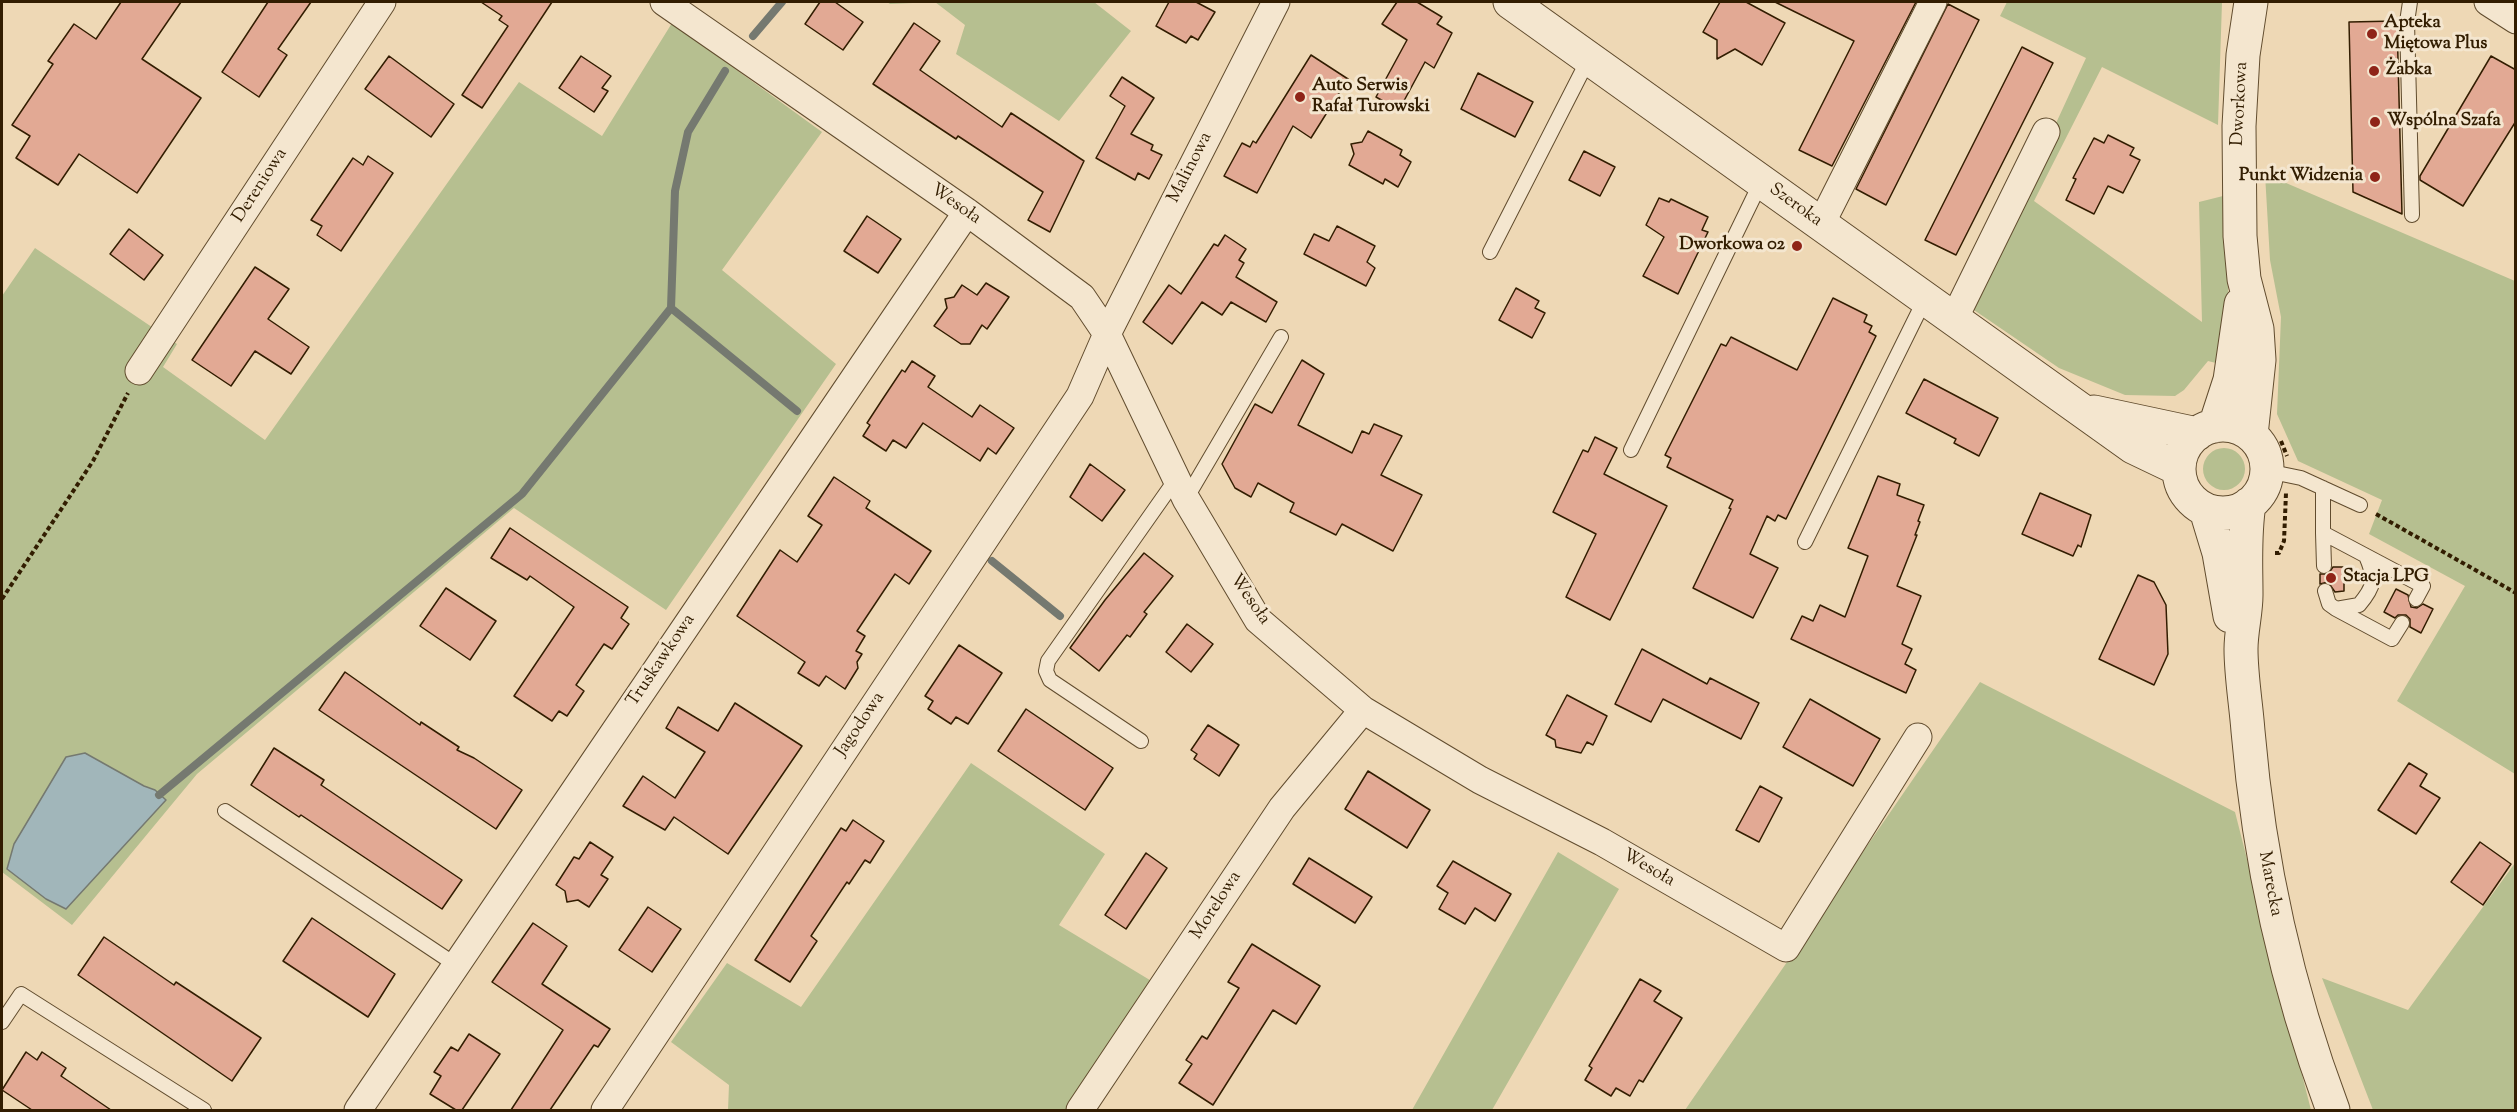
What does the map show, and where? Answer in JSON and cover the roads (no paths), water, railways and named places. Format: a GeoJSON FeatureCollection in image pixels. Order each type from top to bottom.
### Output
{"type":"FeatureCollection","features":[{"type":"Feature","properties":{"kind":"street","name":"Dereniowa"},"geometry":{"type":"LineString","coordinates":[[140,371],[382,2]]}},
{"type":"Feature","properties":{"kind":"street","name":"Wesoła"},"geometry":{"type":"LineString","coordinates":[[664,2],[966,212],[1082,297],[1107,334],[1181,489],[1258,620],[1364,710],[1480,780],[1602,842],[1786,948],[1918,737]]}},
{"type":"Feature","properties":{"kind":"street","name":"Malinowa"},"geometry":{"type":"LineString","coordinates":[[1107,334],[1276,2]]}},
{"type":"Feature","properties":{"kind":"street","name":"Szeroka"},"geometry":{"type":"LineString","coordinates":[[1510,2],[2133,447],[2179,469]]}},
{"type":"Feature","properties":{"kind":"street"},"geometry":{"type":"LineString","coordinates":[[1821,224],[1933,2]]}},
{"type":"Feature","properties":{"kind":"street","name":"Dworkowa"},"geometry":{"type":"LineString","coordinates":[[2251,435],[2259,360],[2257,329],[2244,279],[2240,236],[2239,126],[2243,55],[2252,2]]}},
{"type":"Feature","properties":{"kind":"street"},"geometry":{"type":"LineString","coordinates":[[2487,2],[2516,20]]}},
{"type":"Feature","properties":{"kind":"street"},"geometry":{"type":"LineString","coordinates":[[1954,319],[2046,132]]}},
{"type":"Feature","properties":{"kind":"street","name":"Truskawkowa"},"geometry":{"type":"LineString","coordinates":[[358,1110],[966,212]]}},
{"type":"Feature","properties":{"kind":"street","name":"Dworkowa"},"geometry":{"type":"LineString","coordinates":[[2206,430],[2230,380],[2244,279]]}},
{"type":"Feature","properties":{"kind":"street","name":"Jagodowa"},"geometry":{"type":"LineString","coordinates":[[604,1110],[1080,396],[1107,334]]}},
{"type":"Feature","properties":{"kind":"street","name":"Szeroka"},"geometry":{"type":"LineString","coordinates":[[2081,409],[2206,430]]}},
{"type":"Feature","properties":{"kind":"street"},"geometry":{"type":"LineString","coordinates":[[2228,426],[2251,435],[2265,457],[2276,482],[2264,484],[2249,504],[2228,513],[2206,510],[2189,498],[2180,479],[2179,469],[2184,449],[2206,430],[2228,426]]}},
{"type":"Feature","properties":{"kind":"street","name":"Marecka"},"geometry":{"type":"LineString","coordinates":[[2249,504],[2245,529],[2246,597],[2241,649],[2249,751],[2267,878],[2296,1005],[2333,1110]]}},
{"type":"Feature","properties":{"kind":"street","name":"Marecka"},"geometry":{"type":"LineString","coordinates":[[2206,510],[2218,553],[2228,607],[2241,649]]}},
{"type":"Feature","properties":{"kind":"street","name":"Morelowa"},"geometry":{"type":"LineString","coordinates":[[1080,1110],[1282,808],[1364,710]]}},
{"type":"Feature","properties":{"kind":"lane"},"geometry":{"type":"LineString","coordinates":[[2410,2],[2407,22],[2412,215]]}},
{"type":"Feature","properties":{"kind":"lane"},"geometry":{"type":"LineString","coordinates":[[1490,252],[1589,57]]}},
{"type":"Feature","properties":{"kind":"lane"},"geometry":{"type":"LineString","coordinates":[[1631,450],[1761,181]]}},
{"type":"Feature","properties":{"kind":"lane"},"geometry":{"type":"LineString","coordinates":[[1804,542],[1926,298]]}},
{"type":"Feature","properties":{"kind":"lane"},"geometry":{"type":"LineString","coordinates":[[1141,741],[1050,680],[1046,671],[1048,661],[1181,489],[1281,337]]}},
{"type":"Feature","properties":{"kind":"lane"},"geometry":{"type":"LineString","coordinates":[[2276,482],[2301,478],[2360,505]]}},
{"type":"Feature","properties":{"kind":"lane"},"geometry":{"type":"LineString","coordinates":[[2323,488],[2324,566]]}},
{"type":"Feature","properties":{"kind":"lane"},"geometry":{"type":"LineString","coordinates":[[2323,533],[2423,586],[2416,599]]}},
{"type":"Feature","properties":{"kind":"lane"},"geometry":{"type":"LineString","coordinates":[[2336,609],[2359,605],[2370,592],[2374,575],[2366,556]]}},
{"type":"Feature","properties":{"kind":"lane"},"geometry":{"type":"LineString","coordinates":[[2325,591],[2329,604],[2392,639],[2402,623]]}},
{"type":"Feature","properties":{"kind":"lane"},"geometry":{"type":"LineString","coordinates":[[225,811],[456,965]]}},
{"type":"Feature","properties":{"kind":"lane"},"geometry":{"type":"LineString","coordinates":[[2,1022],[21,994],[204,1110]]}},
{"type":"Feature","properties":{"kind":"waterway"},"geometry":{"type":"LineString","coordinates":[[753,36],[782,2]]}},
{"type":"Feature","properties":{"kind":"waterway"},"geometry":{"type":"LineString","coordinates":[[159,795],[522,494],[671,308],[675,191],[688,132],[725,71]]}},
{"type":"Feature","properties":{"kind":"waterway"},"geometry":{"type":"LineString","coordinates":[[671,308],[797,411]]}},
{"type":"Feature","properties":{"kind":"waterway"},"geometry":{"type":"LineString","coordinates":[[992,561],[1060,616]]}},
{"type":"Feature","properties":{"kind":"place","name":"Apteka Miętowa Plus"},"geometry":{"type":"Point","coordinates":[2372,34]}},
{"type":"Feature","properties":{"kind":"place","name":"Żabka"},"geometry":{"type":"Point","coordinates":[2374,71]}},
{"type":"Feature","properties":{"kind":"place","name":"Auto Serwis Rafał Turowski"},"geometry":{"type":"Point","coordinates":[1300,97]}},
{"type":"Feature","properties":{"kind":"place","name":"Wspólna Szafa"},"geometry":{"type":"Point","coordinates":[2375,122]}},
{"type":"Feature","properties":{"kind":"place","name":"Punkt Widzenia"},"geometry":{"type":"Point","coordinates":[2375,177]}},
{"type":"Feature","properties":{"kind":"place","name":"Dworkowa 02"},"geometry":{"type":"Point","coordinates":[1797,246]}},
{"type":"Feature","properties":{"kind":"place","name":"Stacja LPG"},"geometry":{"type":"Point","coordinates":[2331,578]}}]}
